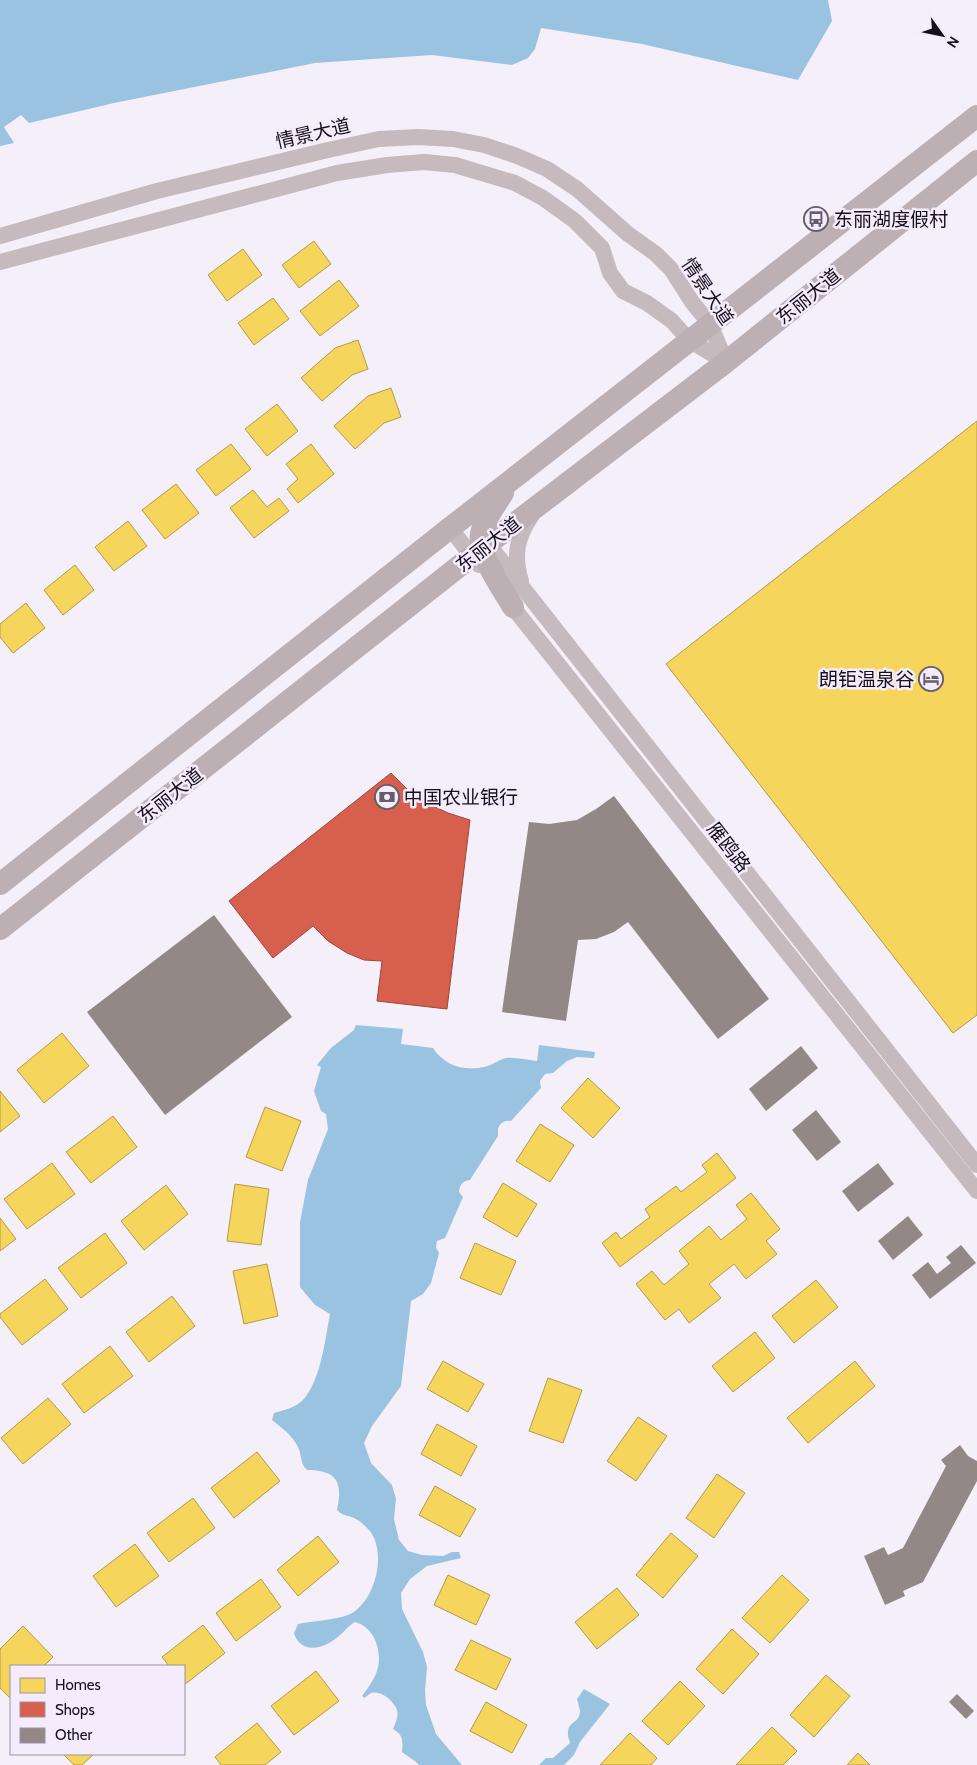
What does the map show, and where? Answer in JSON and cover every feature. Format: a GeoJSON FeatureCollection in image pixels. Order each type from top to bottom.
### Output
{"type":"FeatureCollection","features":[{"type":"Feature","properties":{"kind":"highway","name":"东丽大道"},"geometry":{"type":"LineString","coordinates":[[0,884],[689,340],[977,116]]}},
{"type":"Feature","properties":{"kind":"highway","name":"东丽大道"},"geometry":{"type":"LineString","coordinates":[[0,930],[481,546],[541,503],[726,362],[977,161]]}},
{"type":"Feature","properties":{"kind":"highway"},"geometry":{"type":"LineString","coordinates":[[518,475],[492,510],[481,546],[492,571],[520,601]]}},
{"type":"Feature","properties":{"kind":"street","name":"情景大道"},"geometry":{"type":"LineString","coordinates":[[0,236],[157,191],[379,139],[418,136],[452,139],[484,145],[517,156],[547,169],[577,189],[628,234],[656,254],[671,269],[692,302],[710,324],[726,362]]}},
{"type":"Feature","properties":{"kind":"street"},"geometry":{"type":"LineString","coordinates":[[358,144],[363,169]]}},
{"type":"Feature","properties":{"kind":"street","name":"情景大道"},"geometry":{"type":"LineString","coordinates":[[0,262],[337,173],[386,165],[424,162],[454,165],[515,183],[543,198],[575,221],[602,248],[610,273],[623,290],[647,302],[672,321],[689,340],[726,362]]}},
{"type":"Feature","properties":{"kind":"street"},"geometry":{"type":"LineString","coordinates":[[112,204],[121,229]]}},
{"type":"Feature","properties":{"kind":"street"},"geometry":{"type":"LineString","coordinates":[[520,601],[516,560],[518,548],[525,525],[541,503]]}},
{"type":"Feature","properties":{"kind":"street"},"geometry":{"type":"LineString","coordinates":[[458,522],[481,546]]}},
{"type":"Feature","properties":{"kind":"street"},"geometry":{"type":"LineString","coordinates":[[458,522],[481,546]]}},
{"type":"Feature","properties":{"kind":"street","name":"雁鸥路"},"geometry":{"type":"LineString","coordinates":[[520,601],[977,1165]]}},
{"type":"Feature","properties":{"kind":"street","name":"雁鸥路"},"geometry":{"type":"LineString","coordinates":[[520,601],[977,1191]]}},
{"type":"Feature","properties":{"kind":"water"},"geometry":{"type":"Polygon","coordinates":[[[0,0],[828,0],[832,21],[798,80],[642,44],[541,28],[535,49],[528,58],[512,65],[432,55],[315,63],[114,103],[29,123],[21,115],[4,127],[14,143],[0,146],[0,0]]]}},
{"type":"Feature","properties":{"kind":"water"},"geometry":{"type":"Polygon","coordinates":[[[356,1025],[403,1029],[401,1044],[433,1048],[450,1064],[465,1068],[480,1068],[506,1058],[537,1061],[539,1045],[595,1052],[594,1058],[577,1057],[567,1061],[553,1073],[545,1074],[540,1081],[541,1088],[511,1121],[505,1121],[500,1125],[498,1136],[470,1180],[463,1182],[461,1185],[459,1192],[463,1197],[445,1238],[437,1241],[436,1247],[439,1253],[431,1283],[423,1294],[411,1301],[401,1386],[372,1426],[364,1443],[371,1463],[392,1485],[396,1499],[394,1519],[399,1540],[408,1551],[422,1555],[443,1556],[452,1552],[459,1552],[461,1558],[427,1566],[410,1579],[401,1593],[402,1609],[423,1652],[427,1667],[426,1705],[436,1734],[462,1765],[419,1765],[402,1752],[402,1738],[393,1729],[398,1715],[393,1703],[387,1697],[375,1692],[364,1698],[362,1696],[374,1678],[379,1664],[376,1642],[368,1629],[355,1622],[332,1642],[315,1648],[305,1646],[298,1641],[294,1633],[298,1624],[343,1617],[357,1609],[372,1589],[378,1564],[378,1551],[375,1540],[369,1530],[358,1520],[337,1510],[339,1492],[336,1480],[325,1472],[307,1470],[303,1465],[296,1443],[272,1420],[274,1413],[296,1405],[309,1392],[318,1371],[324,1347],[330,1314],[315,1305],[300,1287],[300,1222],[308,1180],[328,1129],[326,1114],[321,1111],[314,1091],[321,1067],[317,1065],[331,1048],[354,1030],[356,1025]]]}},
{"type":"Feature","properties":{"kind":"water"},"geometry":{"type":"Polygon","coordinates":[[[584,1689],[610,1704],[580,1742],[574,1755],[564,1765],[539,1765],[546,1758],[553,1758],[570,1743],[568,1730],[579,1716],[580,1711],[577,1699],[584,1689]]]}},
{"type":"Feature","properties":{"kind":"building: Homes"},"geometry":{"type":"Polygon","coordinates":[[[314,241],[331,264],[299,288],[282,265],[314,241]]]}},
{"type":"Feature","properties":{"kind":"building: Homes"},"geometry":{"type":"Polygon","coordinates":[[[243,249],[262,275],[227,301],[208,275],[243,249]]]}},
{"type":"Feature","properties":{"kind":"building: Homes"},"geometry":{"type":"Polygon","coordinates":[[[339,280],[359,306],[320,336],[300,311],[339,280]]]}},
{"type":"Feature","properties":{"kind":"building: Homes"},"geometry":{"type":"Polygon","coordinates":[[[273,298],[289,319],[254,345],[238,323],[273,298]]]}},
{"type":"Feature","properties":{"kind":"building: Homes"},"geometry":{"type":"Polygon","coordinates":[[[358,340],[368,369],[352,375],[322,401],[301,378],[335,348],[358,340]]]}},
{"type":"Feature","properties":{"kind":"building: Homes"},"geometry":{"type":"Polygon","coordinates":[[[391,388],[401,417],[384,423],[355,449],[334,426],[368,396],[391,388]]]}},
{"type":"Feature","properties":{"kind":"building: Homes"},"geometry":{"type":"Polygon","coordinates":[[[277,404],[298,431],[267,456],[245,429],[277,404]]]}},
{"type":"Feature","properties":{"kind":"building: Homes"},"geometry":{"type":"Polygon","coordinates":[[[977,421],[977,1015],[953,1033],[666,664],[977,421]]]}},
{"type":"Feature","properties":{"kind":"building: Homes"},"geometry":{"type":"Polygon","coordinates":[[[231,444],[251,469],[216,496],[196,470],[231,444]]]}},
{"type":"Feature","properties":{"kind":"building: Homes"},"geometry":{"type":"Polygon","coordinates":[[[311,444],[334,474],[298,503],[287,489],[298,479],[286,464],[311,444]]]}},
{"type":"Feature","properties":{"kind":"building: Homes"},"geometry":{"type":"Polygon","coordinates":[[[176,484],[199,513],[165,539],[142,510],[176,484]]]}},
{"type":"Feature","properties":{"kind":"building: Homes"},"geometry":{"type":"Polygon","coordinates":[[[253,490],[267,507],[279,498],[289,511],[254,538],[230,508],[253,490]]]}},
{"type":"Feature","properties":{"kind":"building: Homes"},"geometry":{"type":"Polygon","coordinates":[[[128,521],[147,546],[114,571],[95,547],[128,521]]]}},
{"type":"Feature","properties":{"kind":"building: Homes"},"geometry":{"type":"Polygon","coordinates":[[[75,565],[94,590],[63,615],[44,590],[75,565]]]}},
{"type":"Feature","properties":{"kind":"building: Homes"},"geometry":{"type":"Polygon","coordinates":[[[26,603],[45,628],[13,653],[0,637],[0,624],[26,603]]]}},
{"type":"Feature","properties":{"kind":"building: Homes"},"geometry":{"type":"Polygon","coordinates":[[[62,1033],[89,1066],[44,1103],[17,1070],[62,1033]]]}},
{"type":"Feature","properties":{"kind":"building: Homes"},"geometry":{"type":"Polygon","coordinates":[[[588,1078],[620,1108],[593,1138],[561,1108],[588,1078]]]}},
{"type":"Feature","properties":{"kind":"building: Homes"},"geometry":{"type":"Polygon","coordinates":[[[0,1091],[20,1116],[0,1132],[0,1091]]]}},
{"type":"Feature","properties":{"kind":"building: Homes"},"geometry":{"type":"Polygon","coordinates":[[[265,1107],[301,1121],[282,1171],[246,1157],[265,1107]]]}},
{"type":"Feature","properties":{"kind":"building: Homes"},"geometry":{"type":"Polygon","coordinates":[[[113,1116],[137,1147],[91,1183],[66,1152],[113,1116]]]}},
{"type":"Feature","properties":{"kind":"building: Homes"},"geometry":{"type":"Polygon","coordinates":[[[540,1124],[574,1145],[550,1182],[516,1161],[540,1124]]]}},
{"type":"Feature","properties":{"kind":"building: Homes"},"geometry":{"type":"Polygon","coordinates":[[[717,1153],[736,1178],[620,1267],[602,1243],[616,1232],[621,1239],[650,1217],[645,1209],[676,1186],[681,1192],[707,1172],[702,1165],[717,1153]]]}},
{"type":"Feature","properties":{"kind":"building: Homes"},"geometry":{"type":"Polygon","coordinates":[[[52,1163],[75,1194],[27,1229],[4,1199],[52,1163]]]}},
{"type":"Feature","properties":{"kind":"building: Homes"},"geometry":{"type":"Polygon","coordinates":[[[503,1183],[537,1204],[517,1237],[483,1217],[503,1183]]]}},
{"type":"Feature","properties":{"kind":"building: Homes"},"geometry":{"type":"Polygon","coordinates":[[[235,1184],[269,1189],[261,1245],[227,1241],[235,1184]]]}},
{"type":"Feature","properties":{"kind":"building: Homes"},"geometry":{"type":"Polygon","coordinates":[[[166,1185],[188,1214],[144,1250],[121,1221],[166,1185]]]}},
{"type":"Feature","properties":{"kind":"building: Homes"},"geometry":{"type":"Polygon","coordinates":[[[751,1193],[780,1229],[766,1241],[777,1254],[746,1279],[734,1264],[709,1284],[721,1298],[689,1323],[679,1309],[665,1320],[636,1284],[652,1271],[664,1285],[689,1264],[679,1251],[709,1226],[721,1240],[747,1219],[736,1205],[751,1193]]]}},
{"type":"Feature","properties":{"kind":"building: Homes"},"geometry":{"type":"Polygon","coordinates":[[[0,1218],[16,1239],[0,1251],[0,1218]]]}},
{"type":"Feature","properties":{"kind":"building: Homes"},"geometry":{"type":"Polygon","coordinates":[[[105,1233],[127,1263],[81,1298],[58,1268],[105,1233]]]}},
{"type":"Feature","properties":{"kind":"building: Homes"},"geometry":{"type":"Polygon","coordinates":[[[475,1243],[516,1261],[501,1295],[460,1278],[475,1243]]]}},
{"type":"Feature","properties":{"kind":"building: Homes"},"geometry":{"type":"Polygon","coordinates":[[[267,1264],[278,1316],[244,1324],[233,1271],[267,1264]]]}},
{"type":"Feature","properties":{"kind":"building: Homes"},"geometry":{"type":"Polygon","coordinates":[[[45,1279],[68,1309],[22,1345],[0,1317],[0,1314],[45,1279]]]}},
{"type":"Feature","properties":{"kind":"building: Homes"},"geometry":{"type":"Polygon","coordinates":[[[816,1280],[838,1307],[794,1343],[772,1316],[816,1280]]]}},
{"type":"Feature","properties":{"kind":"building: Homes"},"geometry":{"type":"Polygon","coordinates":[[[172,1296],[195,1326],[149,1362],[126,1332],[172,1296]]]}},
{"type":"Feature","properties":{"kind":"building: Homes"},"geometry":{"type":"Polygon","coordinates":[[[755,1332],[775,1358],[733,1392],[712,1366],[755,1332]]]}},
{"type":"Feature","properties":{"kind":"building: Homes"},"geometry":{"type":"Polygon","coordinates":[[[110,1346],[133,1376],[84,1413],[62,1384],[110,1346]]]}},
{"type":"Feature","properties":{"kind":"building: Homes"},"geometry":{"type":"Polygon","coordinates":[[[443,1361],[484,1384],[468,1412],[427,1389],[443,1361]]]}},
{"type":"Feature","properties":{"kind":"building: Homes"},"geometry":{"type":"Polygon","coordinates":[[[855,1361],[875,1386],[808,1443],[787,1418],[855,1361]]]}},
{"type":"Feature","properties":{"kind":"building: Homes"},"geometry":{"type":"Polygon","coordinates":[[[548,1378],[582,1390],[563,1443],[529,1431],[548,1378]]]}},
{"type":"Feature","properties":{"kind":"building: Homes"},"geometry":{"type":"Polygon","coordinates":[[[48,1398],[71,1424],[23,1464],[1,1438],[48,1398]]]}},
{"type":"Feature","properties":{"kind":"building: Homes"},"geometry":{"type":"Polygon","coordinates":[[[638,1417],[667,1436],[636,1481],[607,1461],[638,1417]]]}},
{"type":"Feature","properties":{"kind":"building: Homes"},"geometry":{"type":"Polygon","coordinates":[[[437,1424],[477,1446],[461,1476],[421,1454],[437,1424]]]}},
{"type":"Feature","properties":{"kind":"building: Homes"},"geometry":{"type":"Polygon","coordinates":[[[257,1452],[280,1481],[234,1518],[211,1488],[257,1452]]]}},
{"type":"Feature","properties":{"kind":"building: Homes"},"geometry":{"type":"Polygon","coordinates":[[[717,1474],[745,1493],[714,1538],[686,1518],[717,1474]]]}},
{"type":"Feature","properties":{"kind":"building: Homes"},"geometry":{"type":"Polygon","coordinates":[[[435,1486],[476,1509],[460,1537],[419,1515],[435,1486]]]}},
{"type":"Feature","properties":{"kind":"building: Homes"},"geometry":{"type":"Polygon","coordinates":[[[193,1498],[215,1528],[169,1562],[147,1533],[193,1498]]]}},
{"type":"Feature","properties":{"kind":"building: Homes"},"geometry":{"type":"Polygon","coordinates":[[[671,1533],[698,1556],[663,1598],[636,1575],[671,1533]]]}},
{"type":"Feature","properties":{"kind":"building: Homes"},"geometry":{"type":"Polygon","coordinates":[[[318,1536],[339,1562],[298,1596],[277,1570],[318,1536]]]}},
{"type":"Feature","properties":{"kind":"building: Homes"},"geometry":{"type":"Polygon","coordinates":[[[135,1544],[159,1576],[116,1607],[93,1576],[135,1544]]]}},
{"type":"Feature","properties":{"kind":"building: Homes"},"geometry":{"type":"Polygon","coordinates":[[[448,1575],[490,1595],[476,1625],[434,1605],[448,1575]]]}},
{"type":"Feature","properties":{"kind":"building: Homes"},"geometry":{"type":"Polygon","coordinates":[[[782,1575],[809,1600],[770,1643],[742,1618],[782,1575]]]}},
{"type":"Feature","properties":{"kind":"building: Homes"},"geometry":{"type":"Polygon","coordinates":[[[261,1579],[281,1607],[236,1641],[216,1613],[261,1579]]]}},
{"type":"Feature","properties":{"kind":"building: Homes"},"geometry":{"type":"Polygon","coordinates":[[[617,1588],[639,1615],[597,1649],[575,1622],[617,1588]]]}},
{"type":"Feature","properties":{"kind":"building: Homes"},"geometry":{"type":"Polygon","coordinates":[[[203,1625],[225,1653],[185,1684],[185,1665],[168,1665],[162,1657],[203,1625]]]}},
{"type":"Feature","properties":{"kind":"building: Homes"},"geometry":{"type":"Polygon","coordinates":[[[23,1626],[53,1657],[45,1665],[10,1665],[10,1698],[0,1688],[0,1649],[23,1626]]]}},
{"type":"Feature","properties":{"kind":"building: Homes"},"geometry":{"type":"Polygon","coordinates":[[[732,1629],[759,1654],[723,1694],[696,1669],[732,1629]]]}},
{"type":"Feature","properties":{"kind":"building: Homes"},"geometry":{"type":"Polygon","coordinates":[[[471,1640],[511,1659],[496,1690],[455,1670],[471,1640]]]}},
{"type":"Feature","properties":{"kind":"building: Homes"},"geometry":{"type":"Polygon","coordinates":[[[316,1671],[339,1701],[294,1735],[271,1706],[316,1671]]]}},
{"type":"Feature","properties":{"kind":"building: Homes"},"geometry":{"type":"Polygon","coordinates":[[[826,1675],[850,1696],[814,1737],[790,1715],[826,1675]]]}},
{"type":"Feature","properties":{"kind":"building: Homes"},"geometry":{"type":"Polygon","coordinates":[[[680,1681],[705,1706],[668,1745],[642,1721],[680,1681]]]}},
{"type":"Feature","properties":{"kind":"building: Homes"},"geometry":{"type":"Polygon","coordinates":[[[486,1702],[527,1725],[512,1753],[470,1731],[486,1702]]]}},
{"type":"Feature","properties":{"kind":"building: Homes"},"geometry":{"type":"Polygon","coordinates":[[[257,1723],[281,1752],[265,1765],[221,1765],[215,1757],[257,1723]]]}},
{"type":"Feature","properties":{"kind":"building: Homes"},"geometry":{"type":"Polygon","coordinates":[[[772,1727],[797,1751],[783,1765],[736,1765],[772,1727]]]}},
{"type":"Feature","properties":{"kind":"building: Homes"},"geometry":{"type":"Polygon","coordinates":[[[630,1733],[657,1758],[651,1765],[600,1765],[630,1733]]]}},
{"type":"Feature","properties":{"kind":"building: Homes"},"geometry":{"type":"Polygon","coordinates":[[[858,1753],[870,1765],[847,1765],[858,1753]]]}},
{"type":"Feature","properties":{"kind":"building: Homes"},"geometry":{"type":"Polygon","coordinates":[[[64,1755],[93,1755],[82,1765],[74,1765],[64,1755]]]}},
{"type":"Feature","properties":{"kind":"building: Shops"},"geometry":{"type":"Polygon","coordinates":[[[391,773],[409,791],[427,803],[448,813],[470,820],[447,1009],[377,1001],[382,961],[364,960],[347,953],[328,941],[313,926],[273,958],[229,901],[391,773]]]}},
{"type":"Feature","properties":{"kind":"building: Other"},"geometry":{"type":"Polygon","coordinates":[[[614,796],[769,999],[718,1039],[628,922],[614,932],[596,939],[578,940],[566,1021],[502,1012],[529,822],[549,824],[577,820],[614,796]]]}},
{"type":"Feature","properties":{"kind":"building: Other"},"geometry":{"type":"Polygon","coordinates":[[[214,915],[292,1017],[165,1115],[87,1012],[214,915]]]}},
{"type":"Feature","properties":{"kind":"building: Other"},"geometry":{"type":"Polygon","coordinates":[[[801,1046],[818,1068],[766,1111],[749,1089],[801,1046]]]}},
{"type":"Feature","properties":{"kind":"building: Other"},"geometry":{"type":"Polygon","coordinates":[[[816,1110],[841,1142],[817,1161],[792,1130],[816,1110]]]}},
{"type":"Feature","properties":{"kind":"building: Other"},"geometry":{"type":"Polygon","coordinates":[[[878,1163],[894,1184],[858,1212],[842,1191],[878,1163]]]}},
{"type":"Feature","properties":{"kind":"building: Other"},"geometry":{"type":"Polygon","coordinates":[[[908,1216],[923,1235],[893,1260],[878,1241],[908,1216]]]}},
{"type":"Feature","properties":{"kind":"building: Other"},"geometry":{"type":"Polygon","coordinates":[[[961,1245],[976,1263],[930,1299],[912,1275],[928,1262],[937,1274],[951,1263],[946,1257],[961,1245]]]}},
{"type":"Feature","properties":{"kind":"building: Other"},"geometry":{"type":"Polygon","coordinates":[[[960,1445],[968,1456],[977,1461],[977,1481],[923,1582],[903,1591],[905,1596],[885,1605],[864,1556],[884,1547],[888,1555],[903,1548],[946,1466],[941,1460],[960,1445]]]}},
{"type":"Feature","properties":{"kind":"building: Other"},"geometry":{"type":"Polygon","coordinates":[[[957,1694],[974,1711],[966,1719],[949,1702],[957,1694]]]}},
{"type":"Feature","properties":{"kind":"place","name":"东丽湖度假村"},"geometry":{"type":"Point","coordinates":[816,219]}},
{"type":"Feature","properties":{"kind":"place","name":"朗钜温泉谷"},"geometry":{"type":"Point","coordinates":[931,679]}},
{"type":"Feature","properties":{"kind":"place","name":"中国农业银行"},"geometry":{"type":"Point","coordinates":[387,797]}}]}
